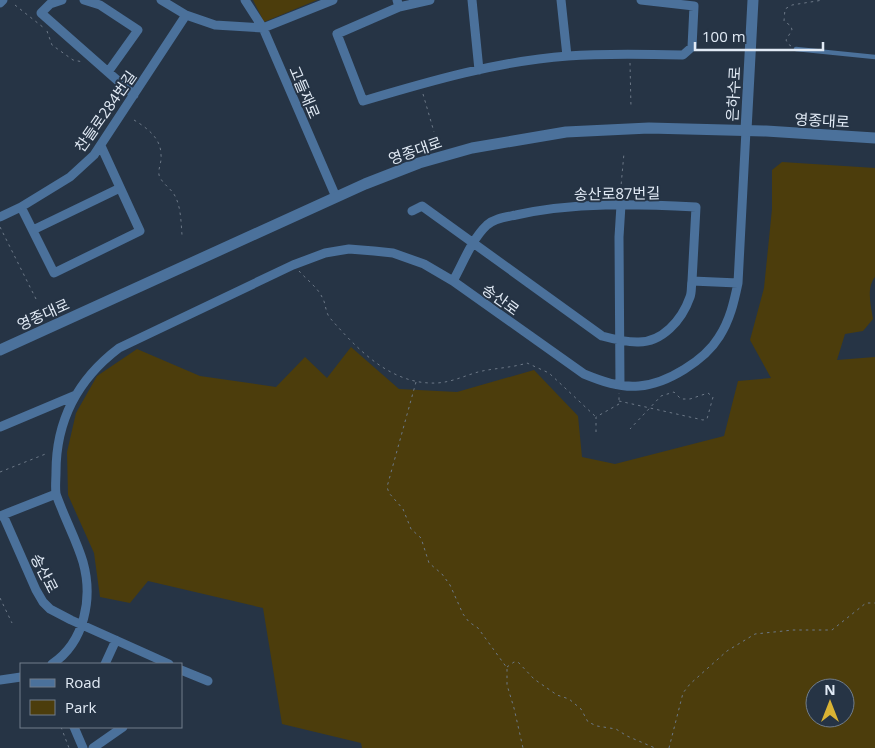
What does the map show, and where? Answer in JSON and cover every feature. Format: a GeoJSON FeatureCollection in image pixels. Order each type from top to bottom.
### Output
{"type":"FeatureCollection","features":[{"type":"Feature","properties":{"kind":"street"},"geometry":{"type":"LineString","coordinates":[[0,3],[3,0]]}},
{"type":"Feature","properties":{"kind":"street"},"geometry":{"type":"LineString","coordinates":[[62,0],[50,4],[41,13],[134,95]]}},
{"type":"Feature","properties":{"kind":"street"},"geometry":{"type":"LineString","coordinates":[[84,0],[100,5],[138,30],[108,72]]}},
{"type":"Feature","properties":{"kind":"street"},"geometry":{"type":"LineString","coordinates":[[161,0],[186,15],[215,25],[263,28],[333,0]]}},
{"type":"Feature","properties":{"kind":"street","name":"고들재로"},"geometry":{"type":"LineString","coordinates":[[245,0],[263,28],[336,197]]}},
{"type":"Feature","properties":{"kind":"street"},"geometry":{"type":"LineString","coordinates":[[430,0],[398,3],[337,34],[363,101],[420,84],[479,70],[567,56],[683,55],[692,47],[694,6],[641,0]]}},
{"type":"Feature","properties":{"kind":"street"},"geometry":{"type":"LineString","coordinates":[[472,0],[479,70]]}},
{"type":"Feature","properties":{"kind":"street"},"geometry":{"type":"LineString","coordinates":[[561,0],[567,56]]}},
{"type":"Feature","properties":{"kind":"street","name":"은하수로"},"geometry":{"type":"LineString","coordinates":[[746,130],[753,0]]}},
{"type":"Feature","properties":{"kind":"street","name":"찬들로284번길"},"geometry":{"type":"LineString","coordinates":[[0,217],[21,207],[70,177],[94,155],[186,15]]}},
{"type":"Feature","properties":{"kind":"street","name":"영종대로"},"geometry":{"type":"LineString","coordinates":[[0,350],[365,184],[437,158],[472,148],[566,132],[649,128],[746,130],[875,138]]}},
{"type":"Feature","properties":{"kind":"street","name":"송산로"},"geometry":{"type":"LineString","coordinates":[[53,663],[75,641],[82,625],[87,594],[82,562],[56,494],[57,446],[67,411],[88,377],[102,361],[119,348],[293,265],[325,253],[349,250],[394,253],[424,264],[453,281],[568,365],[584,374],[619,388],[654,383],[678,373],[712,347],[720,337],[734,305],[738,283],[746,130]]}},
{"type":"Feature","properties":{"kind":"street"},"geometry":{"type":"LineString","coordinates":[[21,207],[54,273],[140,231],[101,146]]}},
{"type":"Feature","properties":{"kind":"street"},"geometry":{"type":"LineString","coordinates":[[32,230],[120,188]]}},
{"type":"Feature","properties":{"kind":"street"},"geometry":{"type":"LineString","coordinates":[[619,388],[619,237],[621,203]]}},
{"type":"Feature","properties":{"kind":"street","name":"송산로87번길"},"geometry":{"type":"LineString","coordinates":[[453,281],[473,243],[487,225],[498,219],[525,213],[621,203],[696,207],[692,281]]}},
{"type":"Feature","properties":{"kind":"street"},"geometry":{"type":"LineString","coordinates":[[412,211],[422,206],[602,336],[620,340],[638,343],[657,339],[672,326],[681,313],[690,296],[692,281],[738,283]]}},
{"type":"Feature","properties":{"kind":"street"},"geometry":{"type":"LineString","coordinates":[[0,427],[76,395]]}},
{"type":"Feature","properties":{"kind":"street","name":"송산로"},"geometry":{"type":"LineString","coordinates":[[56,494],[2,516],[43,602],[59,614],[82,625]]}},
{"type":"Feature","properties":{"kind":"street"},"geometry":{"type":"LineString","coordinates":[[82,625],[165,663]]}},
{"type":"Feature","properties":{"kind":"street"},"geometry":{"type":"LineString","coordinates":[[105,663],[116,640]]}},
{"type":"Feature","properties":{"kind":"street"},"geometry":{"type":"LineString","coordinates":[[182,670],[208,682]]}},
{"type":"Feature","properties":{"kind":"street"},"geometry":{"type":"LineString","coordinates":[[0,680],[20,678]]}},
{"type":"Feature","properties":{"kind":"street"},"geometry":{"type":"LineString","coordinates":[[74,728],[83,748]]}},
{"type":"Feature","properties":{"kind":"street"},"geometry":{"type":"LineString","coordinates":[[93,748],[123,728]]}},
{"type":"Feature","properties":{"kind":"lane"},"geometry":{"type":"LineString","coordinates":[[796,48],[875,57]]}},
{"type":"Feature","properties":{"kind":"path"},"geometry":{"type":"LineString","coordinates":[[796,48],[788,44],[786,40],[792,30],[791,26],[784,21],[785,9],[792,5],[823,0]]}},
{"type":"Feature","properties":{"kind":"path"},"geometry":{"type":"LineString","coordinates":[[15,5],[48,31],[52,45],[73,60],[84,62]]}},
{"type":"Feature","properties":{"kind":"path"},"geometry":{"type":"LineString","coordinates":[[630,54],[631,108]]}},
{"type":"Feature","properties":{"kind":"path"},"geometry":{"type":"LineString","coordinates":[[420,84],[434,132]]}},
{"type":"Feature","properties":{"kind":"path"},"geometry":{"type":"LineString","coordinates":[[134,120],[151,132],[158,143],[162,156],[159,175],[163,183],[176,196],[182,235]]}},
{"type":"Feature","properties":{"kind":"path"},"geometry":{"type":"LineString","coordinates":[[621,203],[624,153]]}},
{"type":"Feature","properties":{"kind":"path"},"geometry":{"type":"LineString","coordinates":[[0,227],[37,302]]}},
{"type":"Feature","properties":{"kind":"path"},"geometry":{"type":"LineString","coordinates":[[297,269],[322,296],[328,316],[372,361],[399,376],[416,382],[437,383],[451,381],[479,372],[514,367],[527,363],[549,373],[596,418],[596,432]]}},
{"type":"Feature","properties":{"kind":"path"},"geometry":{"type":"LineString","coordinates":[[416,382],[387,487],[389,493],[403,509],[411,529],[421,538],[429,564],[442,574],[450,585],[463,614],[469,622],[478,628],[507,668],[507,685],[522,748]]}},
{"type":"Feature","properties":{"kind":"path"},"geometry":{"type":"LineString","coordinates":[[596,418],[619,404],[619,388]]}},
{"type":"Feature","properties":{"kind":"path"},"geometry":{"type":"LineString","coordinates":[[619,401],[650,408],[704,420],[707,419],[713,397],[708,393],[690,399],[681,399],[674,392],[661,396],[650,408],[630,429]]}},
{"type":"Feature","properties":{"kind":"path"},"geometry":{"type":"LineString","coordinates":[[0,472],[51,452]]}},
{"type":"Feature","properties":{"kind":"path"},"geometry":{"type":"LineString","coordinates":[[0,598],[12,623]]}},
{"type":"Feature","properties":{"kind":"path"},"geometry":{"type":"LineString","coordinates":[[669,748],[684,693],[690,684],[727,651],[755,634],[793,630],[832,630],[866,603],[875,603]]}},
{"type":"Feature","properties":{"kind":"path"},"geometry":{"type":"LineString","coordinates":[[507,668],[514,662],[518,662],[534,679],[557,695],[569,698],[580,709],[588,722],[597,726],[616,729],[655,748]]}},
{"type":"Feature","properties":{"kind":"path"},"geometry":{"type":"LineString","coordinates":[[61,728],[69,748]]}},
{"type":"Feature","properties":{"kind":"green space"},"geometry":{"type":"Polygon","coordinates":[[[253,0],[317,0],[264,22],[253,0]]]}},
{"type":"Feature","properties":{"kind":"green space"},"geometry":{"type":"Polygon","coordinates":[[[782,162],[875,168],[875,277],[872,281],[870,292],[873,319],[863,331],[845,334],[837,360],[875,357],[875,748],[362,748],[361,743],[282,724],[263,608],[148,581],[130,603],[100,597],[94,553],[68,495],[67,452],[76,413],[97,376],[137,349],[200,376],[276,387],[305,357],[327,378],[351,347],[399,389],[457,392],[534,370],[578,416],[582,457],[615,464],[724,436],[738,381],[771,378],[750,340],[764,288],[772,209],[772,170],[782,162]]]}}]}
